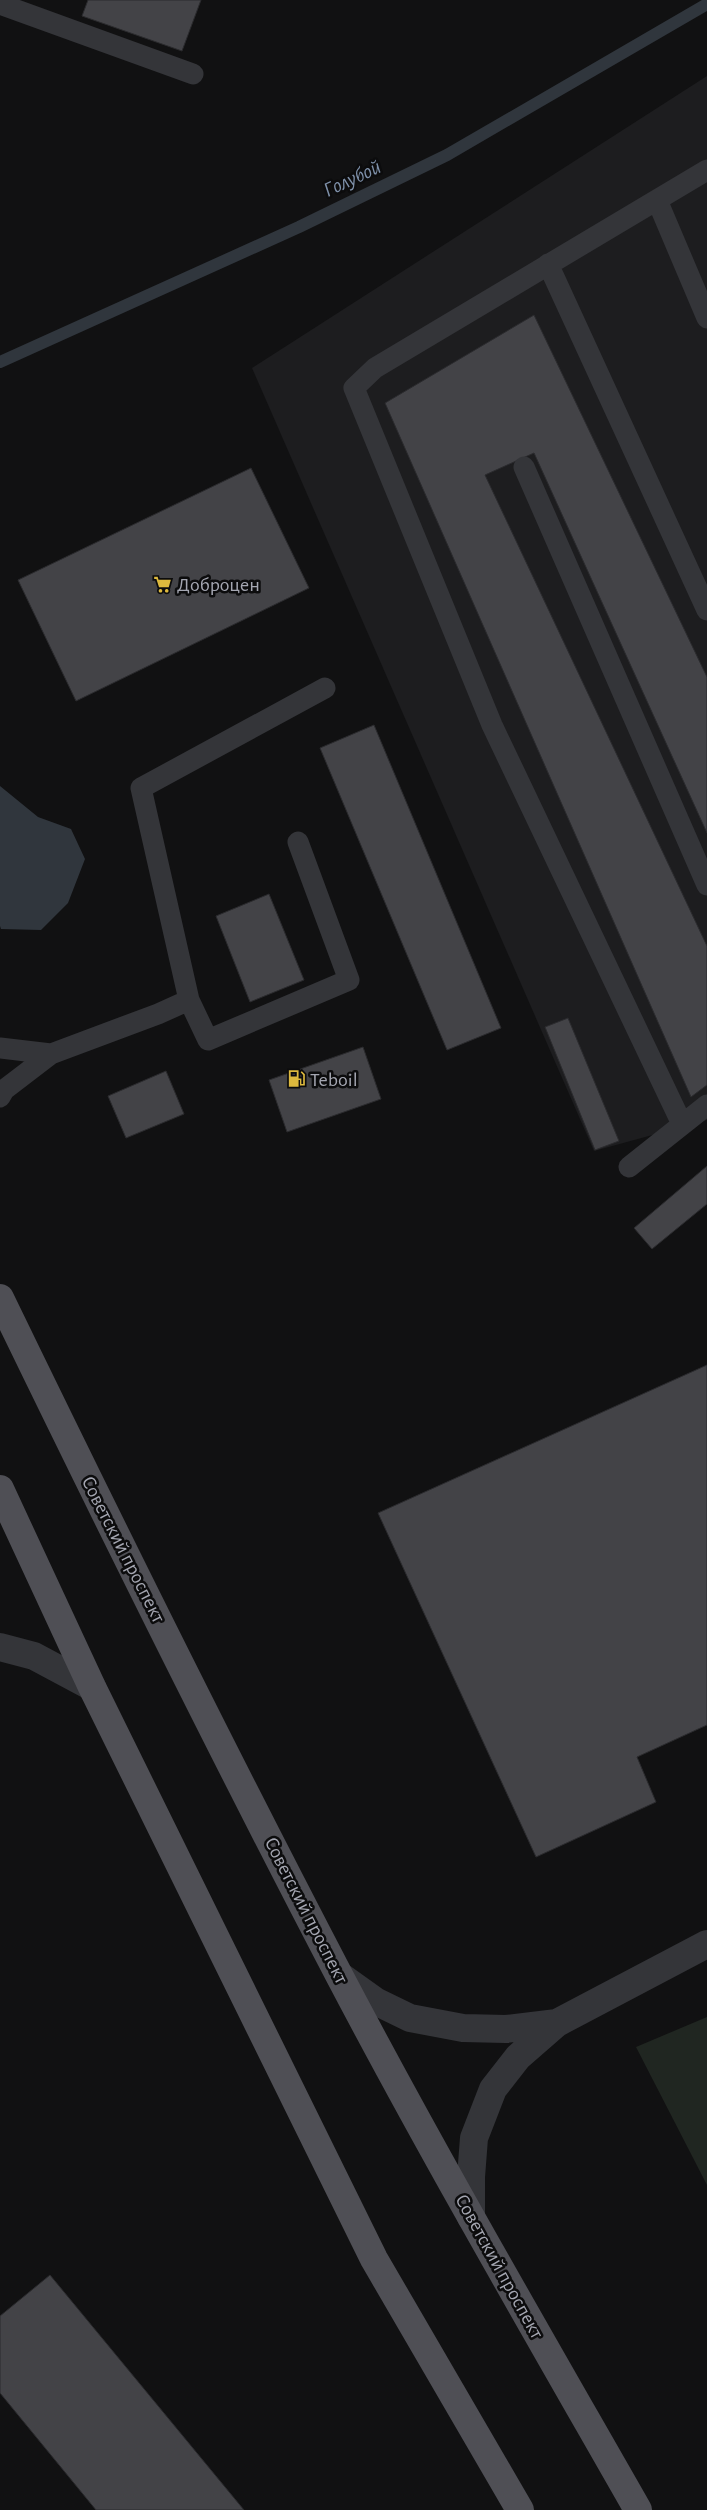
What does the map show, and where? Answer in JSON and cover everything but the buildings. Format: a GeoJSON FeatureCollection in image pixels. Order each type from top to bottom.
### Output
{"type":"FeatureCollection","features":[{"type":"Feature","properties":{"kind":"main road","name":"Советский проспект"},"geometry":{"type":"LineString","coordinates":[[0,1298],[109,1521],[340,1976],[472,2217],[638,2510]]}},
{"type":"Feature","properties":{"kind":"main road"},"geometry":{"type":"LineString","coordinates":[[0,1489],[92,1688],[374,2259],[520,2510]]}},
{"type":"Feature","properties":{"kind":"street"},"geometry":{"type":"LineString","coordinates":[[0,1647],[34,1656],[92,1688]]}},
{"type":"Feature","properties":{"kind":"street"},"geometry":{"type":"LineString","coordinates":[[472,2217],[471,2177],[474,2138],[493,2089],[518,2057],[557,2023],[707,1944]]}},
{"type":"Feature","properties":{"kind":"street"},"geometry":{"type":"LineString","coordinates":[[340,1976],[375,2001],[410,2018],[463,2028],[506,2029],[557,2023]]}},
{"type":"Feature","properties":{"kind":"lane"},"geometry":{"type":"LineString","coordinates":[[0,4],[193,74]]}},
{"type":"Feature","properties":{"kind":"lane"},"geometry":{"type":"LineString","coordinates":[[682,1124],[492,724],[354,388],[375,368],[707,170]]}},
{"type":"Feature","properties":{"kind":"lane"},"geometry":{"type":"LineString","coordinates":[[657,200],[707,318]]}},
{"type":"Feature","properties":{"kind":"lane"},"geometry":{"type":"LineString","coordinates":[[548,264],[707,610]]}},
{"type":"Feature","properties":{"kind":"lane"},"geometry":{"type":"LineString","coordinates":[[524,467],[707,885]]}},
{"type":"Feature","properties":{"kind":"lane"},"geometry":{"type":"LineString","coordinates":[[298,842],[349,980],[208,1040],[189,1000],[141,788],[326,688]]}},
{"type":"Feature","properties":{"kind":"lane"},"geometry":{"type":"LineString","coordinates":[[0,1097],[4,1090],[51,1054],[158,1014],[189,1000]]}},
{"type":"Feature","properties":{"kind":"lane"},"geometry":{"type":"LineString","coordinates":[[0,1048],[51,1054]]}},
{"type":"Feature","properties":{"kind":"lane"},"geometry":{"type":"LineString","coordinates":[[629,1167],[707,1105]]}},
{"type":"Feature","properties":{"kind":"shaded area"},"geometry":{"type":"Polygon","coordinates":[[[707,76],[707,1120],[594,1151],[252,368],[707,76]]]}},
{"type":"Feature","properties":{"kind":"shaded area"},"geometry":{"type":"Polygon","coordinates":[[[0,786],[38,817],[71,829],[85,859],[68,903],[41,930],[1,929],[0,926],[0,786]]]}},
{"type":"Feature","properties":{"kind":"shaded area"},"geometry":{"type":"Polygon","coordinates":[[[707,2017],[707,2185],[636,2047],[707,2017]]]}},
{"type":"Feature","properties":{"kind":"waterway","name":"Голубой"},"geometry":{"type":"LineString","coordinates":[[0,362],[299,227],[447,155],[707,4]]}},
{"type":"Feature","properties":{"kind":"place","name":"Доброцен"},"geometry":{"type":"Point","coordinates":[163,584]}},
{"type":"Feature","properties":{"kind":"place","name":"Teboil"},"geometry":{"type":"Point","coordinates":[296,1079]}}]}
